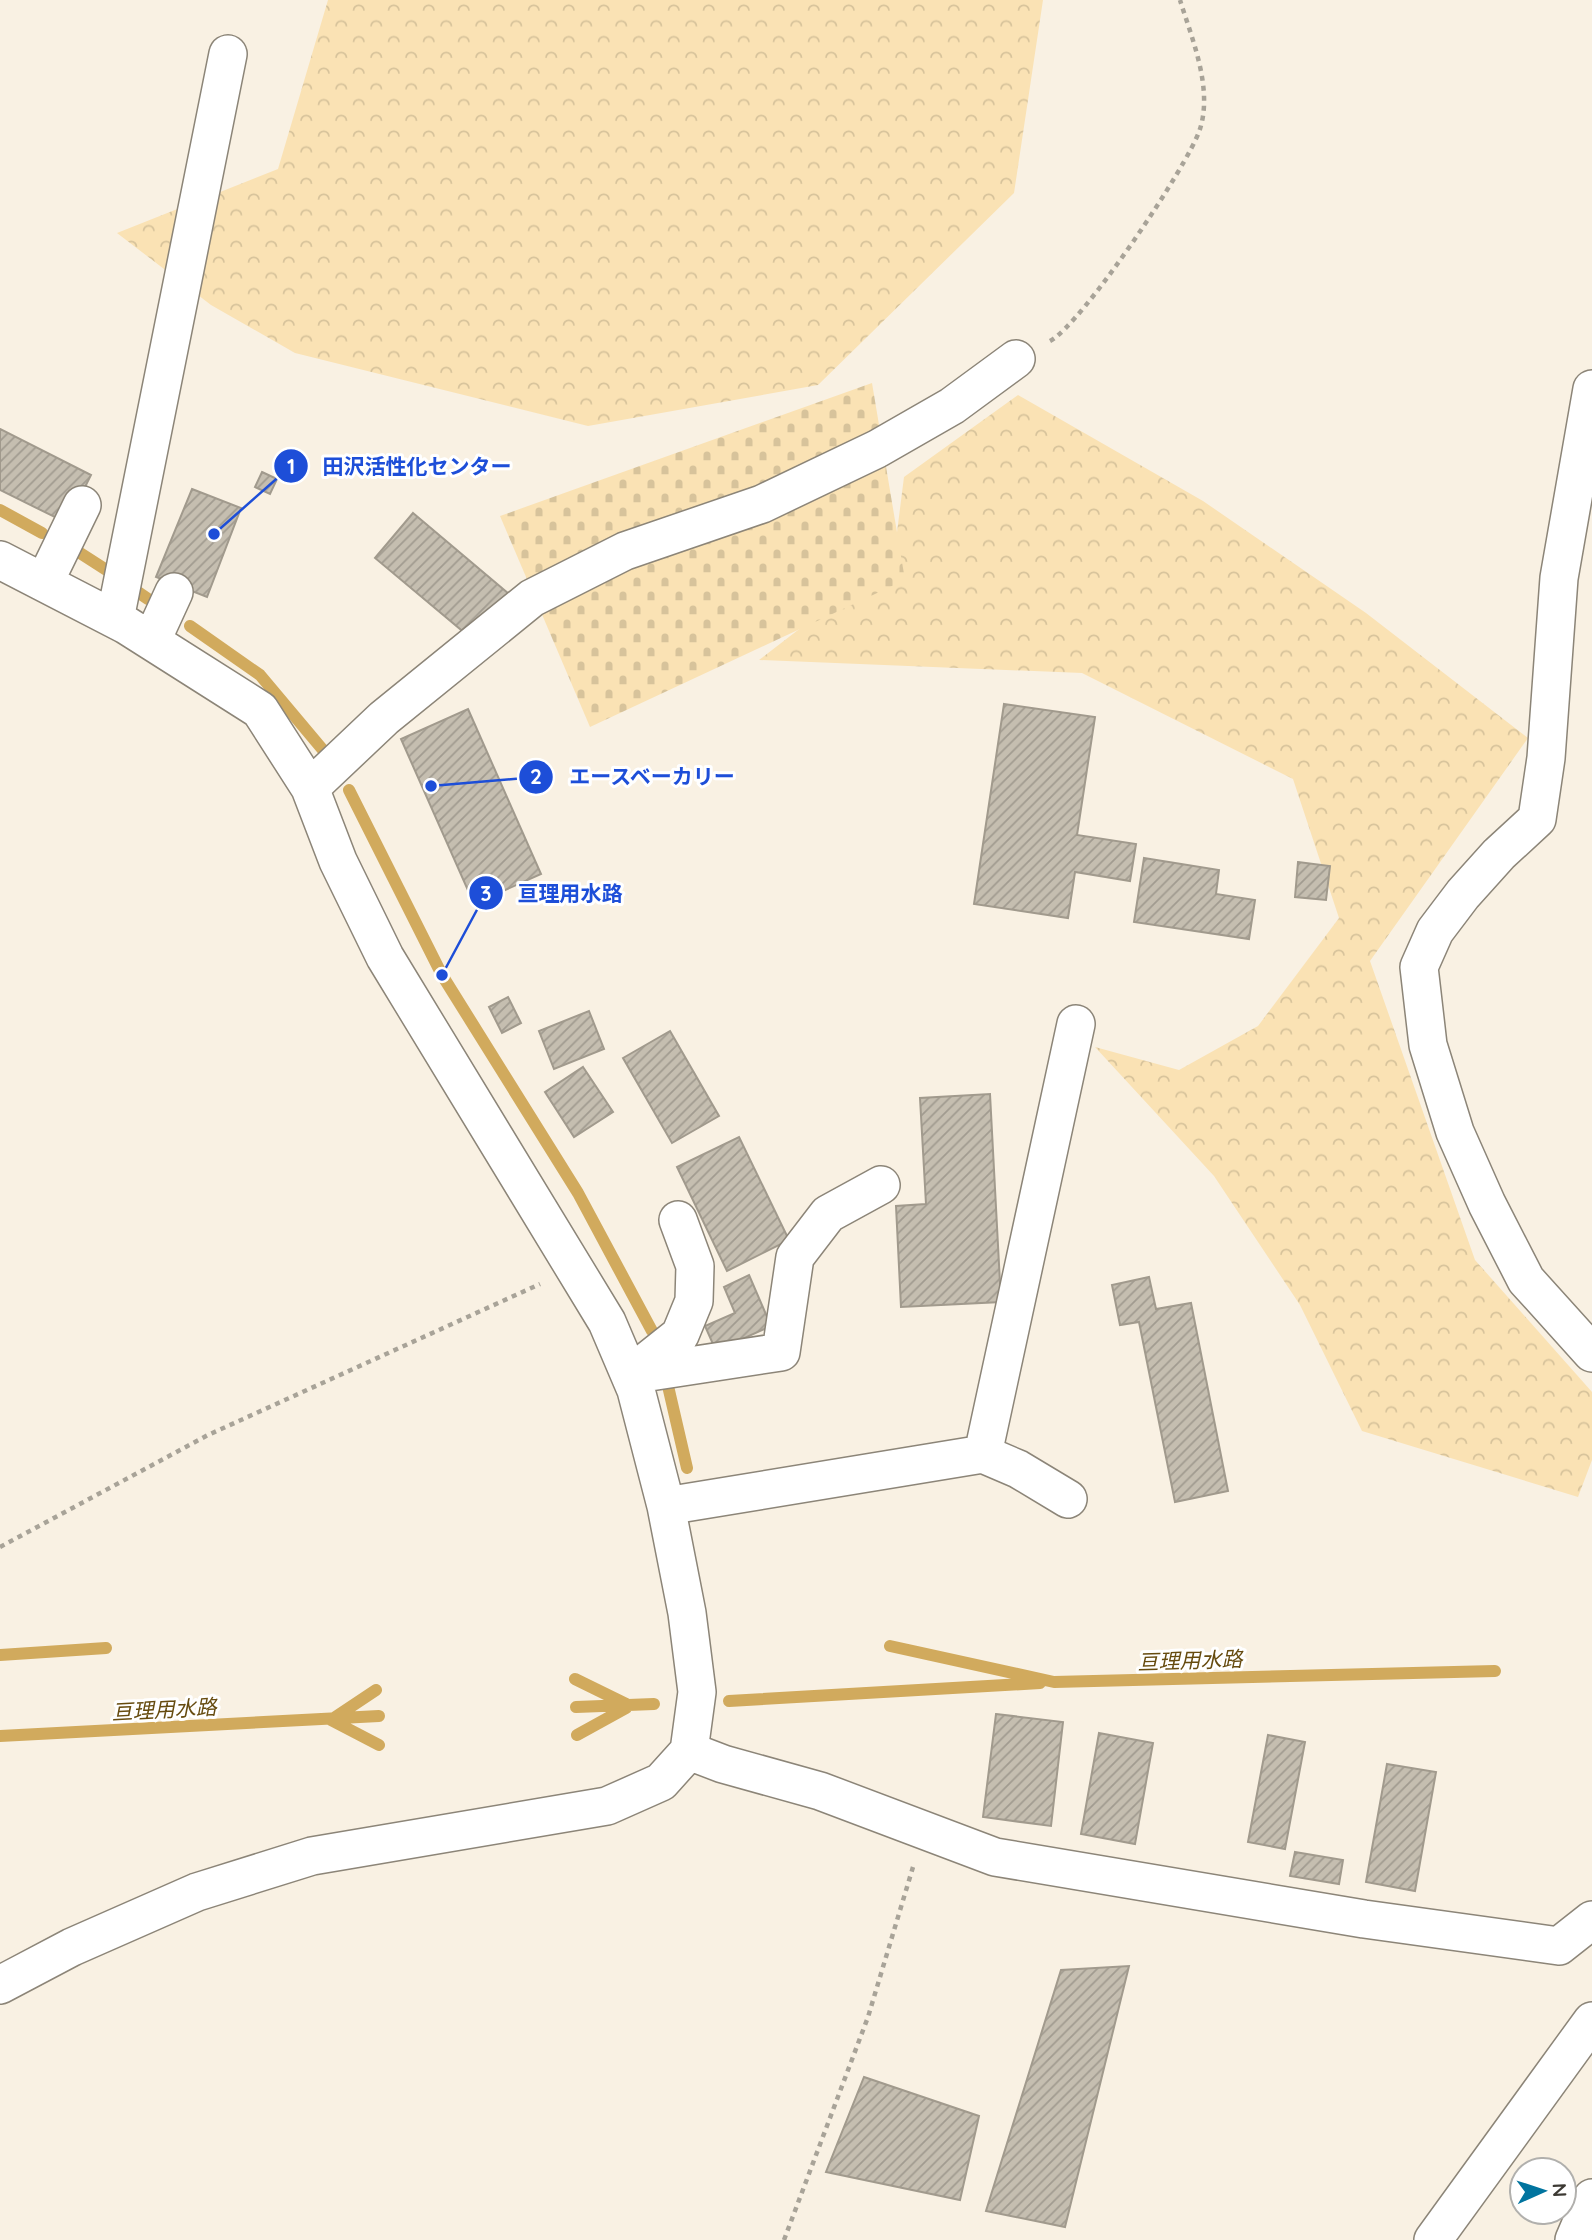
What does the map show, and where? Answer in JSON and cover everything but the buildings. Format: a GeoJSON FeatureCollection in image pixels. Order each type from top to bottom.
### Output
{"type":"FeatureCollection","features":[{"type":"Feature","properties":{"kind":"street"},"geometry":{"type":"LineString","coordinates":[[115,619],[228,54]]}},
{"type":"Feature","properties":{"kind":"street"},"geometry":{"type":"LineString","coordinates":[[310,788],[384,718],[531,598],[625,551],[762,504],[877,449],[952,406],[1016,359]]}},
{"type":"Feature","properties":{"kind":"street"},"geometry":{"type":"LineString","coordinates":[[1592,389],[1559,578],[1546,758],[1537,819],[1499,854],[1463,894],[1435,931],[1419,967],[1428,1045],[1455,1132],[1481,1192],[1526,1280],[1592,1353]]}},
{"type":"Feature","properties":{"kind":"street"},"geometry":{"type":"LineString","coordinates":[[45,581],[82,505]]}},
{"type":"Feature","properties":{"kind":"street"},"geometry":{"type":"LineString","coordinates":[[0,560],[45,581],[152,640],[260,710],[310,788],[338,860],[385,957],[576,1267],[607,1322],[630,1375],[666,1506],[688,1613],[697,1692],[689,1751],[661,1782],[607,1806],[312,1856],[197,1892],[72,1947],[0,1985]]}},
{"type":"Feature","properties":{"kind":"street"},"geometry":{"type":"LineString","coordinates":[[152,640],[174,592]]}},
{"type":"Feature","properties":{"kind":"street"},"geometry":{"type":"LineString","coordinates":[[983,1454],[1076,1024]]}},
{"type":"Feature","properties":{"kind":"street"},"geometry":{"type":"LineString","coordinates":[[630,1375],[781,1352],[795,1257],[828,1214],[881,1185]]}},
{"type":"Feature","properties":{"kind":"street"},"geometry":{"type":"LineString","coordinates":[[630,1375],[680,1335],[694,1301],[695,1266],[678,1220]]}},
{"type":"Feature","properties":{"kind":"street"},"geometry":{"type":"LineString","coordinates":[[666,1506],[983,1454],[1018,1469],[1068,1499]]}},
{"type":"Feature","properties":{"kind":"street"},"geometry":{"type":"LineString","coordinates":[[689,1751],[723,1764],[820,1791],[995,1857],[1144,1884],[1559,1946],[1592,1920]]}},
{"type":"Feature","properties":{"kind":"street"},"geometry":{"type":"LineString","coordinates":[[1433,2240],[1592,2021]]}},
{"type":"Feature","properties":{"kind":"street"},"geometry":{"type":"LineString","coordinates":[[1574,2240],[1592,2198]]}},
{"type":"Feature","properties":{"kind":"path"},"geometry":{"type":"LineString","coordinates":[[1016,359],[1060,335],[1100,288],[1170,185],[1200,129],[1203,73],[1180,0]]}},
{"type":"Feature","properties":{"kind":"path"},"geometry":{"type":"LineString","coordinates":[[0,1547],[208,1435],[576,1267]]}},
{"type":"Feature","properties":{"kind":"path"},"geometry":{"type":"LineString","coordinates":[[784,2240],[868,2017],[924,1830]]}},
{"type":"Feature","properties":{"kind":"green space"},"geometry":{"type":"Polygon","coordinates":[[[328,0],[1043,0],[1014,193],[818,385],[588,426],[295,353],[211,305],[117,233],[278,169],[328,0]]]}},
{"type":"Feature","properties":{"kind":"green space"},"geometry":{"type":"Polygon","coordinates":[[[872,383],[905,580],[590,727],[500,516],[872,383]]]}},
{"type":"Feature","properties":{"kind":"green space"},"geometry":{"type":"Polygon","coordinates":[[[1018,395],[1203,501],[1366,613],[1528,738],[1370,961],[1475,1260],[1592,1392],[1592,1460],[1578,1497],[1362,1431],[1300,1305],[1214,1176],[1095,1047],[1179,1070],[1258,1026],[1339,918],[1293,779],[1082,673],[759,660],[894,556],[904,477],[1018,395]]]}},
{"type":"Feature","properties":{"kind":"waterway","name":"亘理用水路"},"geometry":{"type":"LineString","coordinates":[[0,510],[42,533]]}},
{"type":"Feature","properties":{"kind":"waterway","name":"亘理用水路"},"geometry":{"type":"LineString","coordinates":[[80,553],[108,571]]}},
{"type":"Feature","properties":{"kind":"waterway","name":"亘理用水路"},"geometry":{"type":"LineString","coordinates":[[132,588],[148,599]]}},
{"type":"Feature","properties":{"kind":"waterway","name":"亘理用水路"},"geometry":{"type":"LineString","coordinates":[[190,626],[260,675],[323,750]]}},
{"type":"Feature","properties":{"kind":"waterway","name":"亘理用水路"},"geometry":{"type":"LineString","coordinates":[[349,790],[442,975],[578,1193],[652,1331]]}},
{"type":"Feature","properties":{"kind":"waterway","name":"亘理用水路"},"geometry":{"type":"LineString","coordinates":[[668,1386],[687,1468]]}},
{"type":"Feature","properties":{"kind":"waterway","name":"亘理用水路"},"geometry":{"type":"LineString","coordinates":[[890,1646],[1054,1682],[1495,1671]]}},
{"type":"Feature","properties":{"kind":"waterway"},"geometry":{"type":"LineString","coordinates":[[0,1655],[106,1648]]}},
{"type":"Feature","properties":{"kind":"waterway"},"geometry":{"type":"LineString","coordinates":[[575,1679],[626,1704]]}},
{"type":"Feature","properties":{"kind":"waterway"},"geometry":{"type":"LineString","coordinates":[[729,1701],[1040,1683]]}},
{"type":"Feature","properties":{"kind":"waterway"},"geometry":{"type":"LineString","coordinates":[[334,1718],[376,1690]]}},
{"type":"Feature","properties":{"kind":"waterway"},"geometry":{"type":"LineString","coordinates":[[576,1707],[654,1704]]}},
{"type":"Feature","properties":{"kind":"waterway"},"geometry":{"type":"LineString","coordinates":[[577,1735],[626,1708]]}},
{"type":"Feature","properties":{"kind":"waterway","name":"亘理用水路"},"geometry":{"type":"LineString","coordinates":[[0,1736],[379,1716]]}},
{"type":"Feature","properties":{"kind":"waterway"},"geometry":{"type":"LineString","coordinates":[[331,1720],[379,1745]]}},
{"type":"Feature","properties":{"kind":"place","name":"田沢活性化センター"},"geometry":{"type":"Point","coordinates":[214,534]}},
{"type":"Feature","properties":{"kind":"place","name":"エースベーカリー"},"geometry":{"type":"Point","coordinates":[431,786]}},
{"type":"Feature","properties":{"kind":"place","name":"亘理用水路"},"geometry":{"type":"Point","coordinates":[442,975]}}]}
